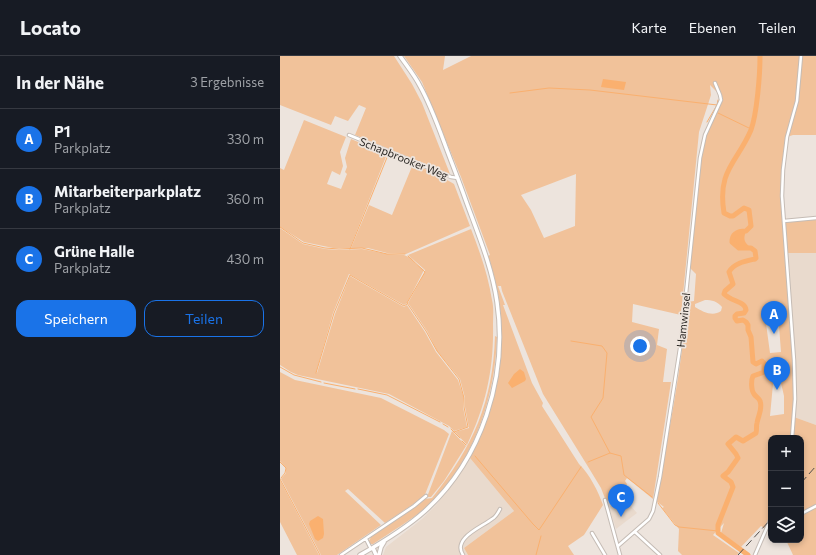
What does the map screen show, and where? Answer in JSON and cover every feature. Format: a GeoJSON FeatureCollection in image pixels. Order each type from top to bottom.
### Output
{"type":"FeatureCollection","features":[{"type":"Feature","properties":{"kind":"main road"},"geometry":{"type":"LineString","coordinates":[[360,555],[370,551],[385,541],[426,510],[456,475],[468,456],[481,429],[495,383],[500,346],[497,300],[493,278],[487,258],[428,101],[420,84],[400,56]]}},
{"type":"Feature","properties":{"kind":"main road"},"geometry":{"type":"LineString","coordinates":[[370,551],[377,555],[385,541]]}},
{"type":"Feature","properties":{"kind":"street"},"geometry":{"type":"LineString","coordinates":[[792,435],[795,399],[794,360],[782,196],[787,137],[797,101],[801,56]]}},
{"type":"Feature","properties":{"kind":"street","name":"Hamwinsel"},"geometry":{"type":"LineString","coordinates":[[618,546],[649,519],[653,511],[660,477],[681,342],[700,158],[705,135],[721,100],[715,83]]}},
{"type":"Feature","properties":{"kind":"street","name":"Schapbrooker Weg"},"geometry":{"type":"LineString","coordinates":[[349,135],[451,177],[458,178]]}},
{"type":"Feature","properties":{"kind":"street"},"geometry":{"type":"LineString","coordinates":[[784,221],[816,218]]}},
{"type":"Feature","properties":{"kind":"street"},"geometry":{"type":"LineString","coordinates":[[341,555],[414,506],[426,496]]}},
{"type":"Feature","properties":{"kind":"street"},"geometry":{"type":"LineString","coordinates":[[605,500],[620,555]]}},
{"type":"Feature","properties":{"kind":"street"},"geometry":{"type":"LineString","coordinates":[[804,512],[815,507]]}},
{"type":"Feature","properties":{"kind":"street"},"geometry":{"type":"LineString","coordinates":[[463,555],[460,549],[463,539],[494,518],[500,509]]}},
{"type":"Feature","properties":{"kind":"street"},"geometry":{"type":"LineString","coordinates":[[755,555],[768,525]]}},
{"type":"Feature","properties":{"kind":"street"},"geometry":{"type":"LineString","coordinates":[[635,532],[660,555]]}},
{"type":"Feature","properties":{"kind":"street"},"geometry":{"type":"LineString","coordinates":[[592,533],[605,555]]}},
{"type":"Feature","properties":{"kind":"street"},"geometry":{"type":"LineString","coordinates":[[366,539],[370,551]]}},
{"type":"Feature","properties":{"kind":"shaded area"},"geometry":{"type":"Polygon","coordinates":[[[280,56],[394,56],[422,103],[450,174],[355,135],[366,108],[359,105],[348,121],[335,116],[331,125],[280,105],[280,56]]]}},
{"type":"Feature","properties":{"kind":"shaded area"},"geometry":{"type":"Polygon","coordinates":[[[404,56],[445,56],[443,70],[471,56],[816,56],[816,135],[793,135],[787,137],[782,196],[785,227],[785,222],[816,219],[816,253],[787,253],[794,360],[794,417],[816,425],[816,555],[793,555],[787,543],[804,543],[804,435],[768,435],[768,528],[761,526],[741,547],[721,533],[724,523],[713,535],[739,553],[737,555],[682,555],[678,551],[679,529],[662,508],[664,507],[656,501],[678,377],[687,302],[694,301],[696,274],[690,268],[700,169],[707,132],[723,98],[710,85],[711,95],[699,132],[681,315],[633,304],[632,322],[659,329],[657,345],[667,349],[663,382],[671,382],[653,499],[627,478],[625,481],[627,484],[626,487],[615,497],[606,501],[601,488],[543,394],[501,286],[498,286],[505,305],[503,305],[532,383],[543,403],[542,406],[579,464],[590,478],[603,505],[584,535],[568,546],[574,555],[468,555],[464,548],[514,511],[470,458],[490,409],[497,384],[502,333],[500,308],[488,256],[490,255],[461,177],[422,82],[404,56]],[[576,174],[521,195],[531,210],[544,238],[575,226],[576,174]],[[705,300],[695,304],[695,307],[711,314],[721,311],[722,307],[716,302],[705,300]],[[778,313],[765,316],[770,353],[781,352],[778,313]],[[778,358],[777,371],[773,384],[770,416],[784,414],[784,396],[781,383],[788,373],[788,362],[782,358],[778,358]]]}},
{"type":"Feature","properties":{"kind":"shaded area"},"geometry":{"type":"Polygon","coordinates":[[[603,79],[626,82],[624,90],[601,87],[603,79]]]}},
{"type":"Feature","properties":{"kind":"shaded area"},"geometry":{"type":"Polygon","coordinates":[[[304,120],[346,137],[340,152],[343,166],[340,175],[332,171],[327,184],[341,189],[347,174],[345,172],[347,167],[345,158],[351,139],[387,154],[350,248],[333,248],[304,242],[280,227],[280,168],[284,170],[304,120]]]}},
{"type":"Feature","properties":{"kind":"shaded area"},"geometry":{"type":"Polygon","coordinates":[[[413,164],[437,174],[454,184],[470,226],[406,254],[387,253],[368,248],[351,248],[369,205],[392,215],[413,164]]]}},
{"type":"Feature","properties":{"kind":"shaded area"},"geometry":{"type":"Polygon","coordinates":[[[280,228],[303,244],[325,249],[362,249],[387,254],[404,255],[411,258],[424,270],[407,303],[404,305],[349,274],[333,313],[316,373],[335,314],[350,276],[404,307],[407,305],[436,352],[458,380],[464,398],[463,407],[467,427],[454,431],[449,426],[389,394],[298,375],[280,365],[280,228]]]}},
{"type":"Feature","properties":{"kind":"shaded area"},"geometry":{"type":"Polygon","coordinates":[[[471,229],[478,246],[493,303],[493,340],[488,386],[479,416],[467,445],[455,432],[469,428],[465,398],[460,379],[437,351],[427,331],[408,303],[425,270],[408,255],[471,229]]]}},
{"type":"Feature","properties":{"kind":"shaded area"},"geometry":{"type":"Polygon","coordinates":[[[740,231],[746,231],[745,241],[751,248],[739,248],[732,242],[734,235],[740,231]]]}},
{"type":"Feature","properties":{"kind":"shaded area"},"geometry":{"type":"Polygon","coordinates":[[[787,253],[816,253],[816,425],[794,417],[787,253]]]}},
{"type":"Feature","properties":{"kind":"shaded area"},"geometry":{"type":"Polygon","coordinates":[[[495,336],[497,337],[495,359],[487,403],[481,424],[462,463],[449,482],[428,506],[373,544],[370,544],[369,541],[371,537],[425,499],[432,498],[459,460],[478,423],[485,403],[490,382],[495,336]]]}},
{"type":"Feature","properties":{"kind":"shaded area"},"geometry":{"type":"Polygon","coordinates":[[[520,369],[524,372],[526,379],[512,388],[508,383],[514,374],[520,369]]]}},
{"type":"Feature","properties":{"kind":"shaded area"},"geometry":{"type":"Polygon","coordinates":[[[280,372],[295,380],[381,398],[449,434],[424,497],[385,523],[348,489],[345,491],[381,525],[337,555],[321,555],[281,479],[286,473],[286,468],[280,461],[280,372]]]}},
{"type":"Feature","properties":{"kind":"shaded area"},"geometry":{"type":"Polygon","coordinates":[[[452,431],[466,446],[444,481],[431,497],[427,497],[452,431]]]}},
{"type":"Feature","properties":{"kind":"shaded area"},"geometry":{"type":"Polygon","coordinates":[[[470,458],[514,511],[464,548],[468,555],[383,555],[386,547],[422,519],[435,506],[447,492],[470,458]]]}},
{"type":"Feature","properties":{"kind":"shaded area"},"geometry":{"type":"Polygon","coordinates":[[[280,480],[319,555],[297,555],[280,522],[280,480]]]}},
{"type":"Feature","properties":{"kind":"shaded area"},"geometry":{"type":"Polygon","coordinates":[[[622,496],[637,513],[616,529],[609,507],[622,496]]]}},
{"type":"Feature","properties":{"kind":"shaded area"},"geometry":{"type":"Polygon","coordinates":[[[318,516],[323,519],[324,534],[323,538],[318,541],[315,539],[309,524],[310,521],[318,516]]]}},
{"type":"Feature","properties":{"kind":"waterway"},"geometry":{"type":"LineString","coordinates":[[748,555],[718,533],[718,525],[733,487],[731,482],[723,476],[728,472],[738,458],[728,444],[736,437],[743,441],[756,433],[761,404],[760,400],[753,392],[752,380],[753,376],[764,372],[764,363],[762,361],[756,364],[753,362],[751,337],[748,330],[748,325],[743,320],[737,321],[735,318],[737,314],[744,313],[746,310],[745,307],[741,303],[727,297],[724,294],[725,291],[733,284],[729,272],[731,269],[740,263],[756,258],[755,251],[751,248],[739,248],[732,242],[733,237],[736,234],[746,231],[751,226],[749,210],[744,208],[733,216],[724,213],[723,187],[730,168],[746,141],[753,123],[758,94],[760,56]]}},
{"type":"Feature","properties":{"kind":"waterway"},"geometry":{"type":"LineString","coordinates":[[510,93],[549,88],[590,90],[717,105]]}},
{"type":"Feature","properties":{"kind":"waterway"},"geometry":{"type":"LineString","coordinates":[[707,122],[717,105],[718,100]]}},
{"type":"Feature","properties":{"kind":"waterway"},"geometry":{"type":"LineString","coordinates":[[718,113],[751,129]]}},
{"type":"Feature","properties":{"kind":"waterway"},"geometry":{"type":"LineString","coordinates":[[350,249],[388,155]]}},
{"type":"Feature","properties":{"kind":"waterway"},"geometry":{"type":"LineString","coordinates":[[280,227],[303,243],[325,248],[362,248],[387,254],[405,254]]}},
{"type":"Feature","properties":{"kind":"waterway"},"geometry":{"type":"LineString","coordinates":[[408,256],[425,272],[407,303],[426,331],[437,351],[459,379],[464,398],[464,407],[468,427],[454,432]]}},
{"type":"Feature","properties":{"kind":"waterway"},"geometry":{"type":"LineString","coordinates":[[316,373],[334,313],[350,275],[404,306],[407,304]]}},
{"type":"Feature","properties":{"kind":"waterway"},"geometry":{"type":"LineString","coordinates":[[571,341],[602,346],[607,353],[603,398],[591,417],[610,453]]}},
{"type":"Feature","properties":{"kind":"waterway"},"geometry":{"type":"LineString","coordinates":[[280,367],[294,375],[321,382]]}},
{"type":"Feature","properties":{"kind":"waterway"},"geometry":{"type":"LineString","coordinates":[[324,383],[355,389]]}},
{"type":"Feature","properties":{"kind":"waterway"},"geometry":{"type":"LineString","coordinates":[[358,389],[387,395],[440,422]]}},
{"type":"Feature","properties":{"kind":"waterway"},"geometry":{"type":"LineString","coordinates":[[443,424],[448,427]]}},
{"type":"Feature","properties":{"kind":"waterway"},"geometry":{"type":"LineString","coordinates":[[451,429],[460,438]]}},
{"type":"Feature","properties":{"kind":"waterway"},"geometry":{"type":"LineString","coordinates":[[462,441],[466,445]]}},
{"type":"Feature","properties":{"kind":"waterway"},"geometry":{"type":"LineString","coordinates":[[588,462],[610,453],[621,456],[624,475],[652,497]]}},
{"type":"Feature","properties":{"kind":"waterway"},"geometry":{"type":"LineString","coordinates":[[475,456],[539,530],[581,467]]}},
{"type":"Feature","properties":{"kind":"waterway"},"geometry":{"type":"LineString","coordinates":[[280,462],[286,468],[285,473],[281,478]]}},
{"type":"Feature","properties":{"kind":"waterway"},"geometry":{"type":"LineString","coordinates":[[280,479],[320,555]]}},
{"type":"Feature","properties":{"kind":"waterway"},"geometry":{"type":"LineString","coordinates":[[658,503],[675,525],[679,527],[718,531]]}},
{"type":"Feature","properties":{"kind":"waterway"},"geometry":{"type":"LineString","coordinates":[[536,555],[541,536]]}},
{"type":"Feature","properties":{"kind":"railway"},"geometry":{"type":"LineString","coordinates":[[804,480],[816,466]]}},
{"type":"Feature","properties":{"kind":"railway"},"geometry":{"type":"LineString","coordinates":[[738,555],[768,522]]}},
{"type":"Feature","properties":{"kind":"place","name":"P1"},"geometry":{"type":"Point","coordinates":[774,334]}},
{"type":"Feature","properties":{"kind":"place","name":"Mitarbeiterparkplatz"},"geometry":{"type":"Point","coordinates":[777,390]}},
{"type":"Feature","properties":{"kind":"place","name":"Grüne Halle"},"geometry":{"type":"Point","coordinates":[621,517]}}]}
